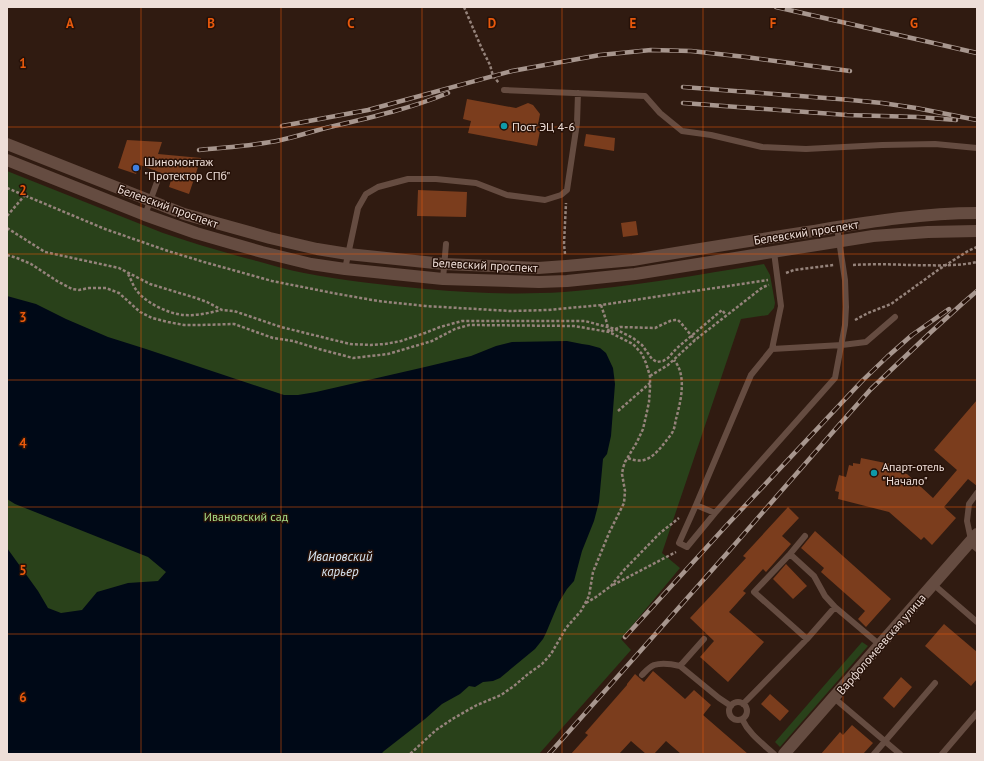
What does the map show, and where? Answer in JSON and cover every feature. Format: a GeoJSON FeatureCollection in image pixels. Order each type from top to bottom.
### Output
{"type":"FeatureCollection","features":[{"type":"Feature","properties":{"kind":"street","name":"Белевский проспект"},"geometry":{"type":"LineString","coordinates":[[7,144],[184,214],[270,238],[317,250],[444,264],[538,268],[633,260],[837,227],[910,217],[956,213],[977,213]]}},
{"type":"Feature","properties":{"kind":"street","name":"Белевский проспект"},"geometry":{"type":"LineString","coordinates":[[7,160],[145,215],[196,233],[262,252],[311,264],[443,279],[539,282],[567,281],[635,274],[872,236],[928,232],[977,231]]}},
{"type":"Feature","properties":{"kind":"street","name":"Варфоломеевская улица"},"geometry":{"type":"LineString","coordinates":[[784,754],[933,584],[974,541]]}},
{"type":"Feature","properties":{"kind":"lane"},"geometry":{"type":"LineString","coordinates":[[504,90],[645,96],[660,113],[682,131],[711,135],[762,147],[806,149],[935,144],[977,148]]}},
{"type":"Feature","properties":{"kind":"lane"},"geometry":{"type":"LineString","coordinates":[[345,269],[358,208],[366,194],[378,187],[408,179],[436,179],[476,183],[507,195],[545,200],[561,195],[566,190],[577,123],[578,93]]}},
{"type":"Feature","properties":{"kind":"lane"},"geometry":{"type":"LineString","coordinates":[[145,215],[157,182]]}},
{"type":"Feature","properties":{"kind":"lane"},"geometry":{"type":"LineString","coordinates":[[774,252],[781,306],[772,349],[752,374],[679,543],[687,547],[715,513],[835,378],[846,324],[845,280],[837,227]]}},
{"type":"Feature","properties":{"kind":"lane"},"geometry":{"type":"LineString","coordinates":[[443,279],[446,244]]}},
{"type":"Feature","properties":{"kind":"lane"},"geometry":{"type":"LineString","coordinates":[[772,349],[842,345],[866,342],[895,317]]}},
{"type":"Feature","properties":{"kind":"lane"},"geometry":{"type":"LineString","coordinates":[[974,541],[967,521],[969,504],[977,493]]}},
{"type":"Feature","properties":{"kind":"lane"},"geometry":{"type":"LineString","coordinates":[[696,505],[715,513]]}},
{"type":"Feature","properties":{"kind":"lane"},"geometry":{"type":"LineString","coordinates":[[805,536],[754,592],[807,639]]}},
{"type":"Feature","properties":{"kind":"lane"},"geometry":{"type":"LineString","coordinates":[[790,554],[814,576],[825,596],[835,607],[880,645]]}},
{"type":"Feature","properties":{"kind":"lane"},"geometry":{"type":"LineString","coordinates":[[933,584],[977,622]]}},
{"type":"Feature","properties":{"kind":"lane"},"geometry":{"type":"LineString","coordinates":[[743,704],[807,639],[835,607]]}},
{"type":"Feature","properties":{"kind":"lane"},"geometry":{"type":"LineString","coordinates":[[680,666],[704,639]]}},
{"type":"Feature","properties":{"kind":"lane"},"geometry":{"type":"LineString","coordinates":[[642,675],[653,665],[673,664],[680,666],[731,706]]}},
{"type":"Feature","properties":{"kind":"lane"},"geometry":{"type":"LineString","coordinates":[[874,754],[935,683]]}},
{"type":"Feature","properties":{"kind":"lane"},"geometry":{"type":"LineString","coordinates":[[834,698],[900,754]]}},
{"type":"Feature","properties":{"kind":"lane"},"geometry":{"type":"LineString","coordinates":[[737,702],[743,704],[746,710],[742,719],[735,720],[729,712],[731,706],[737,702]]}},
{"type":"Feature","properties":{"kind":"lane"},"geometry":{"type":"LineString","coordinates":[[942,754],[977,713]]}},
{"type":"Feature","properties":{"kind":"lane"},"geometry":{"type":"LineString","coordinates":[[742,719],[750,732],[774,754]]}},
{"type":"Feature","properties":{"kind":"path"},"geometry":{"type":"LineString","coordinates":[[464,7],[490,65],[493,76],[504,90]]}},
{"type":"Feature","properties":{"kind":"path"},"geometry":{"type":"LineString","coordinates":[[566,190],[564,244],[566,266]]}},
{"type":"Feature","properties":{"kind":"path"},"geometry":{"type":"LineString","coordinates":[[7,216],[24,195]]}},
{"type":"Feature","properties":{"kind":"path"},"geometry":{"type":"LineString","coordinates":[[7,228],[45,252],[119,268],[150,284],[196,298],[222,310],[243,314],[281,327],[350,344],[371,345],[401,341],[462,321],[584,321],[615,329],[637,340],[652,359],[658,362],[668,358],[722,310],[726,315]]}},
{"type":"Feature","properties":{"kind":"path"},"geometry":{"type":"LineString","coordinates":[[846,324],[891,304],[946,265],[968,251],[977,248]]}},
{"type":"Feature","properties":{"kind":"path"},"geometry":{"type":"LineString","coordinates":[[7,255],[31,264],[72,289],[79,290],[89,288],[106,288],[119,293],[140,312],[152,318],[184,324],[234,324],[273,338],[293,341],[353,358],[388,354],[432,341],[455,329],[469,325],[574,326],[609,332],[633,344],[642,354],[650,376],[649,402],[643,429],[623,468],[622,474],[625,491],[624,503],[609,533],[593,572],[589,596],[581,612],[566,628],[542,664],[501,695],[477,705],[436,730],[410,754]]}},
{"type":"Feature","properties":{"kind":"path"},"geometry":{"type":"LineString","coordinates":[[650,376],[668,365],[695,340],[763,287],[778,280],[788,272],[794,270],[842,265],[946,265],[970,264],[977,262]]}},
{"type":"Feature","properties":{"kind":"path"},"geometry":{"type":"LineString","coordinates":[[128,273],[136,290],[143,298],[170,312],[191,315],[205,314],[222,310]]}},
{"type":"Feature","properties":{"kind":"path"},"geometry":{"type":"LineString","coordinates":[[601,305],[609,332]]}},
{"type":"Feature","properties":{"kind":"path"},"geometry":{"type":"LineString","coordinates":[[609,332],[620,327],[655,328],[670,321],[678,320],[695,340]]}},
{"type":"Feature","properties":{"kind":"path"},"geometry":{"type":"LineString","coordinates":[[628,458],[639,460],[647,459],[654,455],[660,450],[673,431],[681,401],[682,384],[677,364],[674,360]]}},
{"type":"Feature","properties":{"kind":"path"},"geometry":{"type":"LineString","coordinates":[[618,411],[650,383]]}},
{"type":"Feature","properties":{"kind":"path"},"geometry":{"type":"LineString","coordinates":[[611,586],[624,570],[660,533],[696,505]]}},
{"type":"Feature","properties":{"kind":"path"},"geometry":{"type":"LineString","coordinates":[[585,603],[627,577],[687,547]]}},
{"type":"Feature","properties":{"kind":"green space","name":"Ивановский карьер"},"geometry":{"type":"Polygon","coordinates":[[[7,171],[163,233],[197,244],[292,270],[319,276],[365,282],[460,292],[547,293],[639,284],[764,264],[770,275],[775,303],[774,308],[768,315],[741,319],[662,553],[680,568],[621,639],[631,650],[539,754],[7,754],[7,171]]]}},
{"type":"Feature","properties":{"kind":"green space"},"geometry":{"type":"Polygon","coordinates":[[[862,642],[868,646],[780,747],[775,742],[862,642]]]}},
{"type":"Feature","properties":{"kind":"water","name":"Ивановский карьер"},"geometry":{"type":"Polygon","coordinates":[[[7,296],[36,304],[108,337],[284,395],[298,395],[316,392],[425,367],[471,356],[496,346],[512,342],[567,341],[600,348],[606,353],[613,368],[615,384],[611,436],[607,454],[603,459],[599,502],[594,521],[582,551],[574,581],[559,602],[543,639],[535,649],[500,678],[493,681],[483,682],[475,687],[469,686],[460,694],[442,704],[381,754],[7,754],[7,548],[38,591],[48,608],[61,613],[82,610],[97,592],[128,583],[158,581],[166,572],[148,557],[15,504],[7,499],[7,296]]]}},
{"type":"Feature","properties":{"kind":"building","name":"Пост ЭЦ 4-6"},"geometry":{"type":"Polygon","coordinates":[[[467,99],[516,108],[528,103],[533,105],[540,114],[537,130],[540,131],[537,146],[468,133],[471,121],[463,119],[467,99]]]}},
{"type":"Feature","properties":{"kind":"building"},"geometry":{"type":"Polygon","coordinates":[[[586,134],[615,138],[614,151],[584,146],[586,134]]]}},
{"type":"Feature","properties":{"kind":"building"},"geometry":{"type":"Polygon","coordinates":[[[127,140],[162,142],[158,154],[201,158],[189,194],[169,187],[172,177],[140,165],[136,174],[118,168],[127,140]]]}},
{"type":"Feature","properties":{"kind":"building"},"geometry":{"type":"Polygon","coordinates":[[[418,190],[467,192],[466,217],[417,216],[418,190]]]}},
{"type":"Feature","properties":{"kind":"building"},"geometry":{"type":"Polygon","coordinates":[[[636,221],[638,235],[623,237],[621,223],[636,221]]]}},
{"type":"Feature","properties":{"kind":"building","name":"Апарт-отель \"Начало\""},"geometry":{"type":"Polygon","coordinates":[[[977,400],[977,486],[968,479],[944,507],[956,518],[932,545],[924,537],[921,540],[889,512],[838,499],[839,492],[835,491],[839,475],[846,477],[849,465],[853,466],[853,463],[860,464],[861,458],[895,465],[894,471],[907,474],[933,498],[957,470],[934,450],[977,400]]]}},
{"type":"Feature","properties":{"kind":"building"},"geometry":{"type":"Polygon","coordinates":[[[788,507],[799,518],[782,536],[791,544],[766,572],[763,569],[743,591],[746,593],[729,612],[764,642],[728,682],[700,657],[714,641],[690,618],[746,558],[743,556],[788,507]]]}},
{"type":"Feature","properties":{"kind":"building"},"geometry":{"type":"Polygon","coordinates":[[[815,531],[891,599],[866,627],[858,619],[865,611],[821,572],[824,568],[801,548],[815,531]]]}},
{"type":"Feature","properties":{"kind":"building"},"geometry":{"type":"Polygon","coordinates":[[[786,564],[807,586],[793,599],[773,579],[786,564]]]}},
{"type":"Feature","properties":{"kind":"building"},"geometry":{"type":"Polygon","coordinates":[[[944,624],[977,652],[977,679],[971,686],[925,646],[944,624]]]}},
{"type":"Feature","properties":{"kind":"building"},"geometry":{"type":"Polygon","coordinates":[[[653,671],[685,699],[694,690],[711,705],[703,715],[748,754],[681,754],[666,741],[654,754],[646,754],[631,741],[619,754],[571,754],[588,735],[585,733],[635,674],[644,682],[653,671]]]}},
{"type":"Feature","properties":{"kind":"building"},"geometry":{"type":"Polygon","coordinates":[[[901,677],[912,687],[894,708],[883,698],[901,677]]]}},
{"type":"Feature","properties":{"kind":"building"},"geometry":{"type":"Polygon","coordinates":[[[770,694],[789,711],[780,721],[761,704],[770,694]]]}},
{"type":"Feature","properties":{"kind":"building"},"geometry":{"type":"Polygon","coordinates":[[[852,725],[873,743],[863,754],[821,754],[840,732],[843,735],[852,725]]]}},
{"type":"Feature","properties":{"kind":"railway"},"geometry":{"type":"LineString","coordinates":[[776,7],[977,53]]}},
{"type":"Feature","properties":{"kind":"railway"},"geometry":{"type":"LineString","coordinates":[[282,126],[368,110],[512,71],[600,55],[651,50],[691,51],[850,71]]}},
{"type":"Feature","properties":{"kind":"railway"},"geometry":{"type":"LineString","coordinates":[[683,87],[882,103],[977,120]]}},
{"type":"Feature","properties":{"kind":"railway"},"geometry":{"type":"LineString","coordinates":[[199,150],[250,145],[281,140],[392,112],[448,93]]}},
{"type":"Feature","properties":{"kind":"railway"},"geometry":{"type":"LineString","coordinates":[[683,103],[847,115],[918,117],[956,120]]}},
{"type":"Feature","properties":{"kind":"railway"},"geometry":{"type":"LineString","coordinates":[[549,754],[871,389],[977,291]]}},
{"type":"Feature","properties":{"kind":"railway"},"geometry":{"type":"LineString","coordinates":[[625,637],[726,526],[863,380],[912,335],[949,309]]}},
{"type":"Feature","properties":{"kind":"place","name":"Пост ЭЦ 4-6"},"geometry":{"type":"Point","coordinates":[504,126]}},
{"type":"Feature","properties":{"kind":"place","name":"Шиномонтаж \"Протектор СПб\""},"geometry":{"type":"Point","coordinates":[136,168]}},
{"type":"Feature","properties":{"kind":"place","name":"Апарт-отель \"Начало\""},"geometry":{"type":"Point","coordinates":[874,473]}},
{"type":"Feature","properties":{"kind":"park label","name":"Ивановский сад"},"geometry":{"type":"Point","coordinates":[246,516]}}]}
